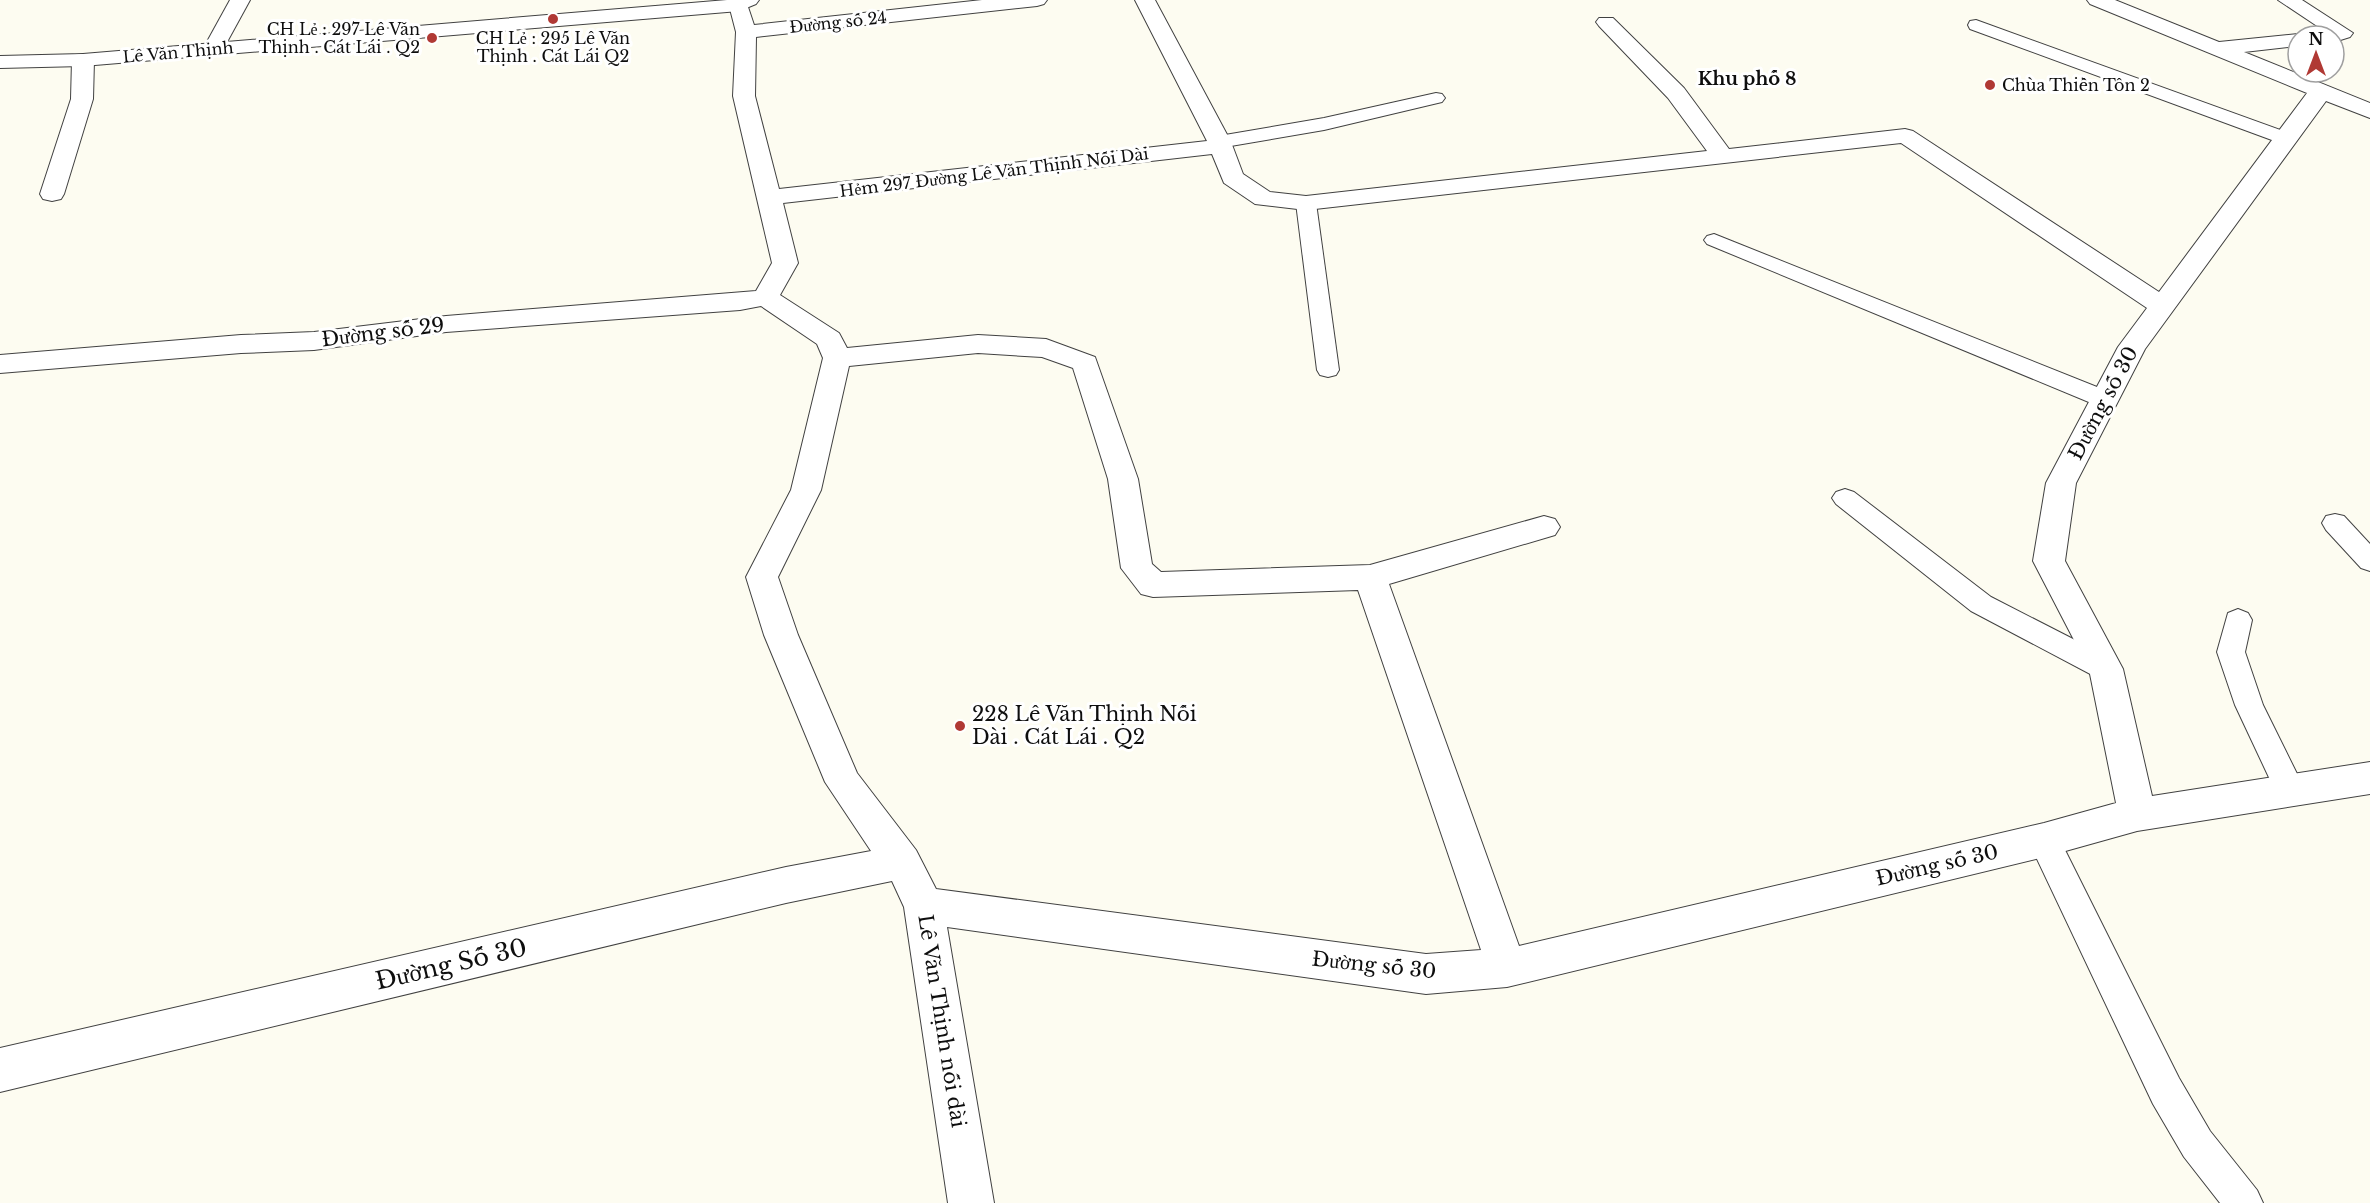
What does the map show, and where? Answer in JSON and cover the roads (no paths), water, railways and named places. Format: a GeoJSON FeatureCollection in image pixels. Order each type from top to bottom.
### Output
{"type":"FeatureCollection","features":[{"type":"Feature","properties":{"kind":"street"},"geometry":{"type":"LineString","coordinates":[[214,49],[240,0]]}},
{"type":"Feature","properties":{"kind":"street","name":"Đường số 24"},"geometry":{"type":"LineString","coordinates":[[745,12],[1037,0]]}},
{"type":"Feature","properties":{"kind":"street"},"geometry":{"type":"LineString","coordinates":[[1145,0],[1219,144],[1232,178],[1264,199],[1306,202],[1905,136],[2161,305]]}},
{"type":"Feature","properties":{"kind":"street"},"geometry":{"type":"LineString","coordinates":[[2097,0],[2370,111]]}},
{"type":"Feature","properties":{"kind":"street"},"geometry":{"type":"LineString","coordinates":[[2288,0],[2328,24]]}},
{"type":"Feature","properties":{"kind":"street"},"geometry":{"type":"LineString","coordinates":[[745,12],[744,96],[785,263],[765,297],[829,339],[837,358],[978,344],[1046,348],[1085,363],[1123,479],[1137,568],[1153,585],[1370,578],[1544,527]]}},
{"type":"Feature","properties":{"kind":"street","name":"Lê Văn Thịnh"},"geometry":{"type":"LineString","coordinates":[[0,62],[83,60],[745,12]]}},
{"type":"Feature","properties":{"kind":"street"},"geometry":{"type":"LineString","coordinates":[[1606,22],[1676,93],[1722,156]]}},
{"type":"Feature","properties":{"kind":"street"},"geometry":{"type":"LineString","coordinates":[[2217,49],[2286,41]]}},
{"type":"Feature","properties":{"kind":"street"},"geometry":{"type":"LineString","coordinates":[[52,194],[82,99],[83,60]]}},
{"type":"Feature","properties":{"kind":"street","name":"Đường số 30"},"geometry":{"type":"LineString","coordinates":[[924,906],[1426,974],[1507,968],[2044,840],[2137,815],[2106,669],[2049,561],[2061,483],[2132,347],[2316,99],[2319,90]]}},
{"type":"Feature","properties":{"kind":"street","name":"Hẻm 297 Đường Lê Văn Thịnh Nối Dài"},"geometry":{"type":"LineString","coordinates":[[768,198],[1219,144]]}},
{"type":"Feature","properties":{"kind":"street","name":"Đường số 29"},"geometry":{"type":"LineString","coordinates":[[0,364],[314,340],[446,324],[740,302],[765,297]]}},
{"type":"Feature","properties":{"kind":"street","name":"Lê Văn Thịnh nối dài"},"geometry":{"type":"LineString","coordinates":[[837,358],[806,490],[762,577],[781,635],[843,782],[902,862],[924,906],[971,1203]]}},
{"type":"Feature","properties":{"kind":"street"},"geometry":{"type":"LineString","coordinates":[[1370,578],[1507,968]]}},
{"type":"Feature","properties":{"kind":"street"},"geometry":{"type":"LineString","coordinates":[[2137,815],[2370,778]]}},
{"type":"Feature","properties":{"kind":"street","name":"Đường Số 30"},"geometry":{"type":"LineString","coordinates":[[0,1070],[786,885],[902,862]]}},
{"type":"Feature","properties":{"kind":"lane"},"geometry":{"type":"LineString","coordinates":[[1976,25],[2286,139]]}},
{"type":"Feature","properties":{"kind":"lane","name":"Hẻm 297 Đường Lê Văn Thịnh Nối Dài"},"geometry":{"type":"LineString","coordinates":[[1219,144],[1324,124],[1436,98]]}},
{"type":"Feature","properties":{"kind":"lane"},"geometry":{"type":"LineString","coordinates":[[1306,202],[1328,370]]}},
{"type":"Feature","properties":{"kind":"lane"},"geometry":{"type":"LineString","coordinates":[[1714,240],[2104,399]]}},
{"type":"Feature","properties":{"kind":"lane"},"geometry":{"type":"LineString","coordinates":[[1845,498],[1981,604],[2106,669]]}},
{"type":"Feature","properties":{"kind":"lane"},"geometry":{"type":"LineString","coordinates":[[2335,523],[2370,561]]}},
{"type":"Feature","properties":{"kind":"lane"},"geometry":{"type":"LineString","coordinates":[[2238,620],[2231,652],[2249,705],[2290,792]]}},
{"type":"Feature","properties":{"kind":"lane"},"geometry":{"type":"LineString","coordinates":[[2044,840],[2166,1091],[2197,1144],[2244,1203]]}},
{"type":"Feature","properties":{"kind":"place","name":"CH Lẻ : 295 Lê Văn Thịnh . Cát Lái Q2"},"geometry":{"type":"Point","coordinates":[553,19]}},
{"type":"Feature","properties":{"kind":"place","name":"CH Lẻ : 297 Lê Văn Thịnh . Cát Lái . Q2"},"geometry":{"type":"Point","coordinates":[432,38]}},
{"type":"Feature","properties":{"kind":"place","name":"Chùa Thiền Tôn 2"},"geometry":{"type":"Point","coordinates":[1990,85]}},
{"type":"Feature","properties":{"kind":"place","name":"228 Lê Văn Thịnh Nối Dài . Cát Lái . Q2"},"geometry":{"type":"Point","coordinates":[960,726]}},
{"type":"Feature","properties":{"kind":"district","name":"Khu phố 8"},"geometry":{"type":"Point","coordinates":[1747,79]}}]}
